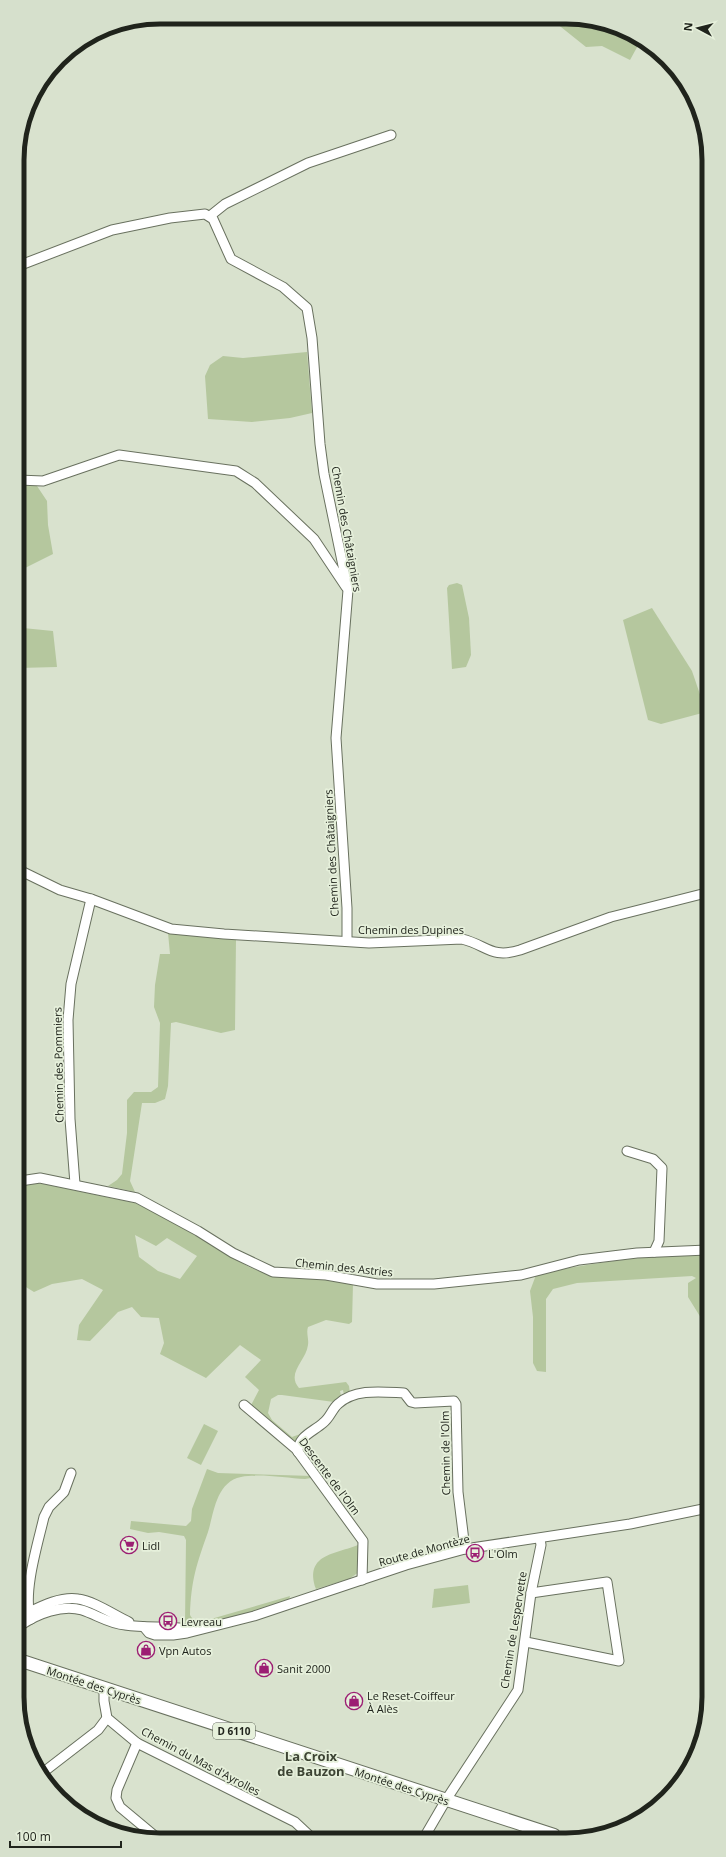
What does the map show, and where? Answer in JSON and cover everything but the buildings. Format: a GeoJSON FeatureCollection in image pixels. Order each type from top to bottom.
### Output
{"type":"FeatureCollection","features":[{"type":"Feature","properties":{"kind":"main road","name":"Montée des Cyprès"},"geometry":{"type":"LineString","coordinates":[[24,1663],[548,1833]]}},
{"type":"Feature","properties":{"kind":"street"},"geometry":{"type":"LineString","coordinates":[[24,264],[112,230],[198,213],[210,216],[225,204],[308,163],[391,134]]}},
{"type":"Feature","properties":{"kind":"street","name":"Chemin des Châtaigniers"},"geometry":{"type":"LineString","coordinates":[[210,216],[215,223],[231,259],[283,287],[307,308],[312,338],[323,467],[348,590],[336,738],[347,908],[347,941]]}},
{"type":"Feature","properties":{"kind":"street"},"geometry":{"type":"LineString","coordinates":[[24,480],[43,481],[119,455],[236,471],[255,483],[314,539],[348,590]]}},
{"type":"Feature","properties":{"kind":"street","name":"Chemin des Dupines"},"geometry":{"type":"LineString","coordinates":[[24,872],[60,890],[91,899],[171,929],[224,934],[369,943],[462,939],[472,942],[490,952],[497,953],[511,953],[611,917],[702,894]]}},
{"type":"Feature","properties":{"kind":"street","name":"Chemin des Pommiers"},"geometry":{"type":"LineString","coordinates":[[75,1184],[70,1119],[68,1020],[71,984],[91,899]]}},
{"type":"Feature","properties":{"kind":"street"},"geometry":{"type":"LineString","coordinates":[[627,1152],[653,1159],[662,1168],[659,1241],[654,1252]]}},
{"type":"Feature","properties":{"kind":"street","name":"Chemin des Astries"},"geometry":{"type":"LineString","coordinates":[[24,1180],[40,1178],[137,1198],[198,1231],[233,1253],[273,1272],[326,1275],[377,1284],[434,1284],[521,1275],[579,1260],[637,1253],[702,1250]]}},
{"type":"Feature","properties":{"kind":"street","name":"Chemin de l'Olm"},"geometry":{"type":"LineString","coordinates":[[298,1452],[302,1439],[326,1421],[338,1403],[352,1396],[362,1393],[392,1392],[404,1393],[411,1402],[415,1403],[454,1401],[456,1404],[458,1492],[465,1549]]}},
{"type":"Feature","properties":{"kind":"street","name":"Descente de l'Olm"},"geometry":{"type":"LineString","coordinates":[[244,1405],[298,1452],[363,1541],[362,1580]]}},
{"type":"Feature","properties":{"kind":"street"},"geometry":{"type":"LineString","coordinates":[[27,1616],[27,1603],[30,1584],[44,1517],[49,1507],[64,1492],[72,1473]]}},
{"type":"Feature","properties":{"kind":"street","name":"Route de Montèze"},"geometry":{"type":"LineString","coordinates":[[27,1616],[59,1609],[72,1608],[83,1610],[116,1624],[198,1630],[254,1616],[406,1565],[465,1549],[630,1524],[702,1509]]}},
{"type":"Feature","properties":{"kind":"street","name":"Chemin de Lespervette"},"geometry":{"type":"LineString","coordinates":[[427,1833],[446,1800],[518,1690],[540,1538]]}},
{"type":"Feature","properties":{"kind":"street"},"geometry":{"type":"LineString","coordinates":[[526,1642],[619,1661],[607,1582],[531,1593]]}},
{"type":"Feature","properties":{"kind":"street"},"geometry":{"type":"LineString","coordinates":[[45,1771],[98,1730],[107,1718],[104,1701],[104,1689]]}},
{"type":"Feature","properties":{"kind":"street","name":"Chemin du Mas d'Ayrolles"},"geometry":{"type":"LineString","coordinates":[[107,1718],[137,1742],[295,1822],[308,1833]]}},
{"type":"Feature","properties":{"kind":"street"},"geometry":{"type":"LineString","coordinates":[[137,1742],[117,1790],[116,1798],[120,1807],[151,1832]]}},
{"type":"Feature","properties":{"kind":"green space"},"geometry":{"type":"Polygon","coordinates":[[[557,24],[584,25],[610,31],[638,45],[630,60],[602,46],[586,47],[557,24]]]}},
{"type":"Feature","properties":{"kind":"green space"},"geometry":{"type":"Polygon","coordinates":[[[307,352],[312,413],[290,418],[252,422],[208,419],[205,376],[210,365],[223,356],[243,358],[307,352]]]}},
{"type":"Feature","properties":{"kind":"green space"},"geometry":{"type":"Polygon","coordinates":[[[24,485],[37,486],[47,501],[48,525],[53,554],[24,568],[24,485]]]}},
{"type":"Feature","properties":{"kind":"green space"},"geometry":{"type":"Polygon","coordinates":[[[457,583],[462,585],[469,618],[471,655],[466,667],[452,669],[447,588],[449,585],[457,583]]]}},
{"type":"Feature","properties":{"kind":"green space"},"geometry":{"type":"Polygon","coordinates":[[[652,608],[692,671],[702,700],[702,713],[661,724],[648,720],[623,620],[652,608]]]}},
{"type":"Feature","properties":{"kind":"green space"},"geometry":{"type":"Polygon","coordinates":[[[24,628],[53,631],[57,667],[24,668],[24,628]]]}},
{"type":"Feature","properties":{"kind":"green space"},"geometry":{"type":"Polygon","coordinates":[[[168,933],[236,939],[235,1030],[221,1033],[176,1022],[171,1023],[168,1086],[165,1099],[155,1103],[142,1103],[130,1181],[135,1192],[108,1186],[117,1180],[122,1174],[127,1133],[127,1100],[134,1092],[151,1092],[158,1087],[160,1023],[154,1007],[155,985],[160,954],[170,954],[168,933]]]}},
{"type":"Feature","properties":{"kind":"green space"},"geometry":{"type":"Polygon","coordinates":[[[34,1182],[135,1203],[164,1217],[249,1267],[269,1275],[279,1277],[323,1278],[353,1284],[352,1322],[349,1324],[326,1320],[308,1327],[307,1351],[298,1367],[295,1377],[299,1388],[346,1382],[349,1386],[350,1394],[344,1395],[343,1390],[340,1391],[341,1396],[334,1402],[282,1395],[278,1395],[271,1399],[268,1413],[272,1420],[292,1437],[303,1433],[296,1446],[249,1409],[259,1390],[245,1377],[261,1360],[240,1345],[206,1378],[160,1354],[164,1343],[159,1318],[141,1317],[132,1307],[118,1312],[90,1341],[77,1340],[79,1325],[103,1290],[82,1279],[52,1284],[34,1292],[24,1286],[24,1184],[34,1182]],[[135,1235],[139,1257],[158,1271],[180,1279],[197,1256],[167,1238],[156,1246],[135,1235]]]}},
{"type":"Feature","properties":{"kind":"green space"},"geometry":{"type":"Polygon","coordinates":[[[702,1254],[702,1319],[688,1297],[688,1283],[696,1278],[692,1276],[577,1283],[553,1289],[546,1299],[546,1372],[537,1371],[533,1363],[533,1317],[530,1291],[536,1275],[578,1266],[664,1256],[702,1254]]]}},
{"type":"Feature","properties":{"kind":"green space"},"geometry":{"type":"Polygon","coordinates":[[[204,1424],[218,1431],[201,1465],[187,1458],[204,1424]]]}},
{"type":"Feature","properties":{"kind":"green space"},"geometry":{"type":"Polygon","coordinates":[[[207,1469],[218,1473],[313,1476],[305,1479],[248,1476],[233,1480],[226,1485],[217,1499],[198,1563],[193,1582],[190,1615],[196,1620],[211,1619],[290,1596],[289,1600],[225,1620],[198,1624],[185,1624],[186,1540],[184,1536],[159,1532],[148,1533],[130,1529],[131,1521],[186,1526],[191,1521],[192,1509],[207,1469]]]}},
{"type":"Feature","properties":{"kind":"green space"},"geometry":{"type":"Polygon","coordinates":[[[360,1544],[359,1572],[349,1579],[316,1589],[313,1577],[315,1568],[319,1561],[326,1556],[360,1544]]]}},
{"type":"Feature","properties":{"kind":"green space"},"geometry":{"type":"Polygon","coordinates":[[[468,1585],[470,1603],[432,1608],[434,1589],[468,1585]]]}},
{"type":"Feature","properties":{"kind":"place","name":"Lidl"},"geometry":{"type":"Point","coordinates":[129,1545]}},
{"type":"Feature","properties":{"kind":"place","name":"L'Olm"},"geometry":{"type":"Point","coordinates":[475,1553]}},
{"type":"Feature","properties":{"kind":"place","name":"Levreau"},"geometry":{"type":"Point","coordinates":[168,1621]}},
{"type":"Feature","properties":{"kind":"place","name":"Vpn Autos"},"geometry":{"type":"Point","coordinates":[146,1650]}},
{"type":"Feature","properties":{"kind":"place","name":"Sanit 2000"},"geometry":{"type":"Point","coordinates":[264,1668]}},
{"type":"Feature","properties":{"kind":"place","name":"Le Reset-Coiffeur À Alès"},"geometry":{"type":"Point","coordinates":[354,1701]}},
{"type":"Feature","properties":{"kind":"district","name":"La Croix de Bauzon"},"geometry":{"type":"Point","coordinates":[311,1764]}}]}
